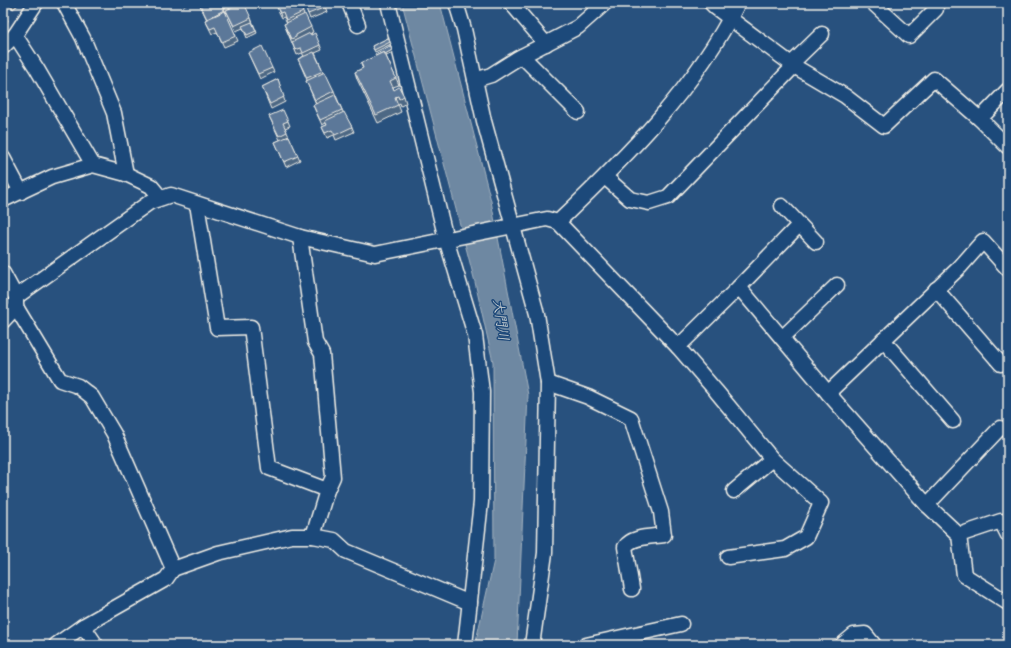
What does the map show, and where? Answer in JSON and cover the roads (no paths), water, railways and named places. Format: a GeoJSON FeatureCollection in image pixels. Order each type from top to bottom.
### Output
{"type":"FeatureCollection","features":[{"type":"Feature","properties":{"kind":"street"},"geometry":{"type":"LineString","coordinates":[[3,47],[14,35],[36,3]]}},
{"type":"Feature","properties":{"kind":"street"},"geometry":{"type":"LineString","coordinates":[[64,3],[83,38],[114,112],[126,174]]}},
{"type":"Feature","properties":{"kind":"street"},"geometry":{"type":"LineString","coordinates":[[349,3],[358,25]]}},
{"type":"Feature","properties":{"kind":"street"},"geometry":{"type":"LineString","coordinates":[[388,3],[475,334],[482,392],[481,502],[465,645]]}},
{"type":"Feature","properties":{"kind":"street"},"geometry":{"type":"LineString","coordinates":[[456,3],[510,227],[537,314],[548,383],[545,553],[532,645]]}},
{"type":"Feature","properties":{"kind":"street"},"geometry":{"type":"LineString","coordinates":[[511,3],[546,44]]}},
{"type":"Feature","properties":{"kind":"street"},"geometry":{"type":"LineString","coordinates":[[475,80],[491,75],[522,56],[578,28],[605,3]]}},
{"type":"Feature","properties":{"kind":"street"},"geometry":{"type":"LineString","coordinates":[[711,3],[730,19],[793,65],[845,96],[884,126],[934,79],[980,119],[1008,147]]}},
{"type":"Feature","properties":{"kind":"street"},"geometry":{"type":"LineString","coordinates":[[558,222],[652,127],[699,69],[730,19],[738,3]]}},
{"type":"Feature","properties":{"kind":"street"},"geometry":{"type":"LineString","coordinates":[[872,3],[909,36],[936,9]]}},
{"type":"Feature","properties":{"kind":"street"},"geometry":{"type":"LineString","coordinates":[[604,177],[630,199],[649,203],[668,197],[822,34]]}},
{"type":"Feature","properties":{"kind":"street"},"geometry":{"type":"LineString","coordinates":[[14,35],[37,69],[93,165]]}},
{"type":"Feature","properties":{"kind":"street"},"geometry":{"type":"LineString","coordinates":[[522,56],[578,112]]}},
{"type":"Feature","properties":{"kind":"street"},"geometry":{"type":"LineString","coordinates":[[980,119],[1008,90]]}},
{"type":"Feature","properties":{"kind":"street"},"geometry":{"type":"LineString","coordinates":[[3,158],[21,192]]}},
{"type":"Feature","properties":{"kind":"street"},"geometry":{"type":"LineString","coordinates":[[3,200],[52,176],[93,165],[126,174],[151,186],[161,198]]}},
{"type":"Feature","properties":{"kind":"street"},"geometry":{"type":"LineString","coordinates":[[3,321],[16,302],[150,202],[171,195],[300,237],[375,254],[547,219],[558,222],[678,347],[772,459],[821,503],[806,537],[785,549],[728,557]]}},
{"type":"Feature","properties":{"kind":"street"},"geometry":{"type":"LineString","coordinates":[[197,204],[217,328],[250,327],[269,468],[327,490]]}},
{"type":"Feature","properties":{"kind":"street"},"geometry":{"type":"LineString","coordinates":[[782,206],[816,242]]}},
{"type":"Feature","properties":{"kind":"street"},"geometry":{"type":"LineString","coordinates":[[678,347],[800,225]]}},
{"type":"Feature","properties":{"kind":"street"},"geometry":{"type":"LineString","coordinates":[[300,237],[315,342],[322,354],[333,477],[327,490],[313,536]]}},
{"type":"Feature","properties":{"kind":"street"},"geometry":{"type":"LineString","coordinates":[[828,393],[960,266],[983,241],[1008,269]]}},
{"type":"Feature","properties":{"kind":"street"},"geometry":{"type":"LineString","coordinates":[[3,273],[16,302],[60,380],[78,386],[92,397],[114,434],[173,569]]}},
{"type":"Feature","properties":{"kind":"street"},"geometry":{"type":"LineString","coordinates":[[782,338],[837,285]]}},
{"type":"Feature","properties":{"kind":"street"},"geometry":{"type":"LineString","coordinates":[[739,287],[828,393],[927,505],[959,535],[964,575],[1008,603]]}},
{"type":"Feature","properties":{"kind":"street"},"geometry":{"type":"LineString","coordinates":[[936,289],[1001,364]]}},
{"type":"Feature","properties":{"kind":"street"},"geometry":{"type":"LineString","coordinates":[[883,340],[953,421]]}},
{"type":"Feature","properties":{"kind":"street"},"geometry":{"type":"LineString","coordinates":[[548,383],[588,397],[631,418],[661,512],[664,535],[636,539],[628,542],[625,547],[632,589]]}},
{"type":"Feature","properties":{"kind":"street"},"geometry":{"type":"LineString","coordinates":[[927,505],[1005,427]]}},
{"type":"Feature","properties":{"kind":"street"},"geometry":{"type":"LineString","coordinates":[[734,490],[772,459]]}},
{"type":"Feature","properties":{"kind":"street"},"geometry":{"type":"LineString","coordinates":[[959,535],[1001,521],[1006,526]]}},
{"type":"Feature","properties":{"kind":"street"},"geometry":{"type":"LineString","coordinates":[[56,645],[83,626],[166,579],[173,569],[218,553],[292,536],[313,536],[334,540],[346,551],[470,603]]}},
{"type":"Feature","properties":{"kind":"street"},"geometry":{"type":"LineString","coordinates":[[586,645],[681,624]]}},
{"type":"Feature","properties":{"kind":"street"},"geometry":{"type":"LineString","coordinates":[[83,626],[96,645]]}},
{"type":"Feature","properties":{"kind":"street"},"geometry":{"type":"LineString","coordinates":[[842,645],[854,635],[865,634],[874,645]]}},
{"type":"Feature","properties":{"kind":"water","name":"大門川"},"geometry":{"type":"Polygon","coordinates":[[[402,3],[440,3],[491,201],[528,395],[517,645],[475,645],[494,560],[493,362],[475,282],[402,3]]]}}]}
